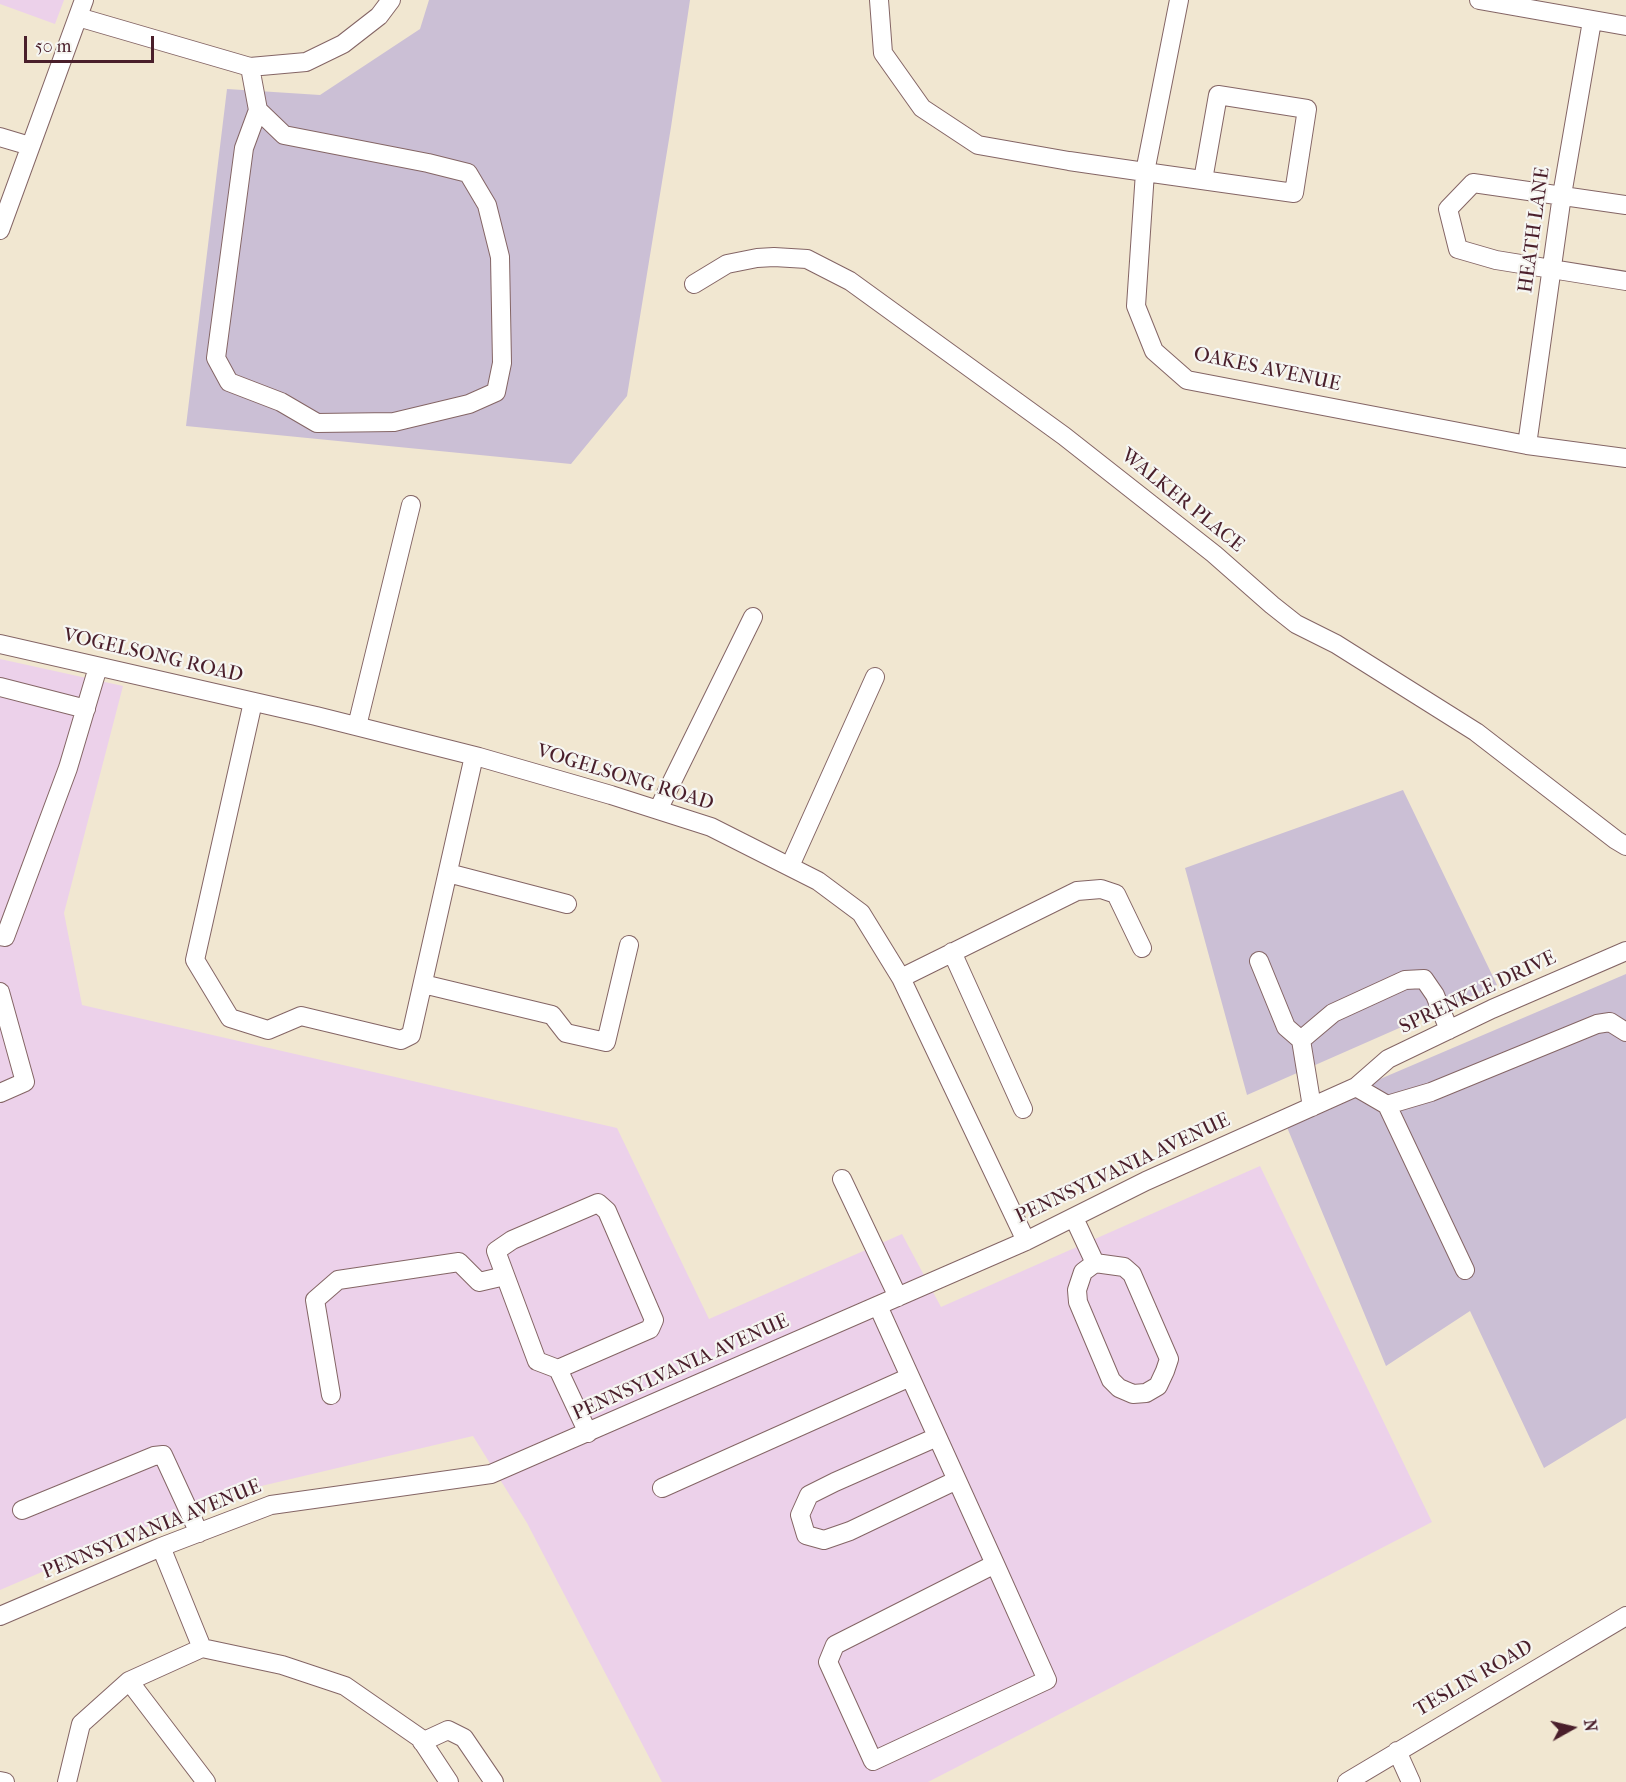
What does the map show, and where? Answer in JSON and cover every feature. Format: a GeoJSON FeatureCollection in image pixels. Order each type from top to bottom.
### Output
{"type":"FeatureCollection","features":[{"type":"Feature","properties":{"kind":"street"},"geometry":{"type":"LineString","coordinates":[[0,230],[81,8],[250,68],[306,62],[343,44],[379,16],[391,0]]}},
{"type":"Feature","properties":{"kind":"street"},"geometry":{"type":"LineString","coordinates":[[879,0],[883,53],[922,108],[978,145],[1145,172],[1294,193],[1307,109],[1218,95],[1203,180]]}},
{"type":"Feature","properties":{"kind":"street","name":"OAKES AVENUE"},"geometry":{"type":"LineString","coordinates":[[1179,0],[1145,172],[1136,306],[1155,351],[1186,380],[1527,445],[1626,458]]}},
{"type":"Feature","properties":{"kind":"street"},"geometry":{"type":"LineString","coordinates":[[1479,0],[1626,26]]}},
{"type":"Feature","properties":{"kind":"street","name":"HEATH LANE"},"geometry":{"type":"LineString","coordinates":[[1527,445],[1562,195],[1592,21]]}},
{"type":"Feature","properties":{"kind":"street"},"geometry":{"type":"LineString","coordinates":[[250,68],[258,110],[244,148],[216,358],[229,382],[281,402],[317,423],[394,422],[469,404],[496,392],[502,363],[500,257],[487,205],[468,173],[284,135],[258,110]]}},
{"type":"Feature","properties":{"kind":"street"},"geometry":{"type":"LineString","coordinates":[[0,137],[30,146]]}},
{"type":"Feature","properties":{"kind":"street"},"geometry":{"type":"LineString","coordinates":[[1626,205],[1473,183],[1448,209],[1458,249],[1496,260],[1626,281]]}},
{"type":"Feature","properties":{"kind":"street","name":"WALKER PLACE"},"geometry":{"type":"LineString","coordinates":[[694,284],[727,264],[774,256],[807,259],[850,282],[1064,436],[1214,554],[1296,624],[1336,644],[1476,732],[1626,846]]}},
{"type":"Feature","properties":{"kind":"street"},"geometry":{"type":"LineString","coordinates":[[357,726],[411,506]]}},
{"type":"Feature","properties":{"kind":"street"},"geometry":{"type":"LineString","coordinates":[[658,810],[753,617]]}},
{"type":"Feature","properties":{"kind":"street","name":"VOGELSONG ROAD"},"geometry":{"type":"LineString","coordinates":[[0,644],[357,726],[474,756],[711,827],[818,881],[861,913],[901,978],[1026,1241]]}},
{"type":"Feature","properties":{"kind":"street"},"geometry":{"type":"LineString","coordinates":[[2,942],[69,768],[98,668]]}},
{"type":"Feature","properties":{"kind":"street"},"geometry":{"type":"LineString","coordinates":[[790,866],[875,677]]}},
{"type":"Feature","properties":{"kind":"street"},"geometry":{"type":"LineString","coordinates":[[0,687],[86,709]]}},
{"type":"Feature","properties":{"kind":"street"},"geometry":{"type":"LineString","coordinates":[[253,702],[195,960],[230,1018],[268,1030],[301,1016],[401,1040],[411,1035],[474,756]]}},
{"type":"Feature","properties":{"kind":"street"},"geometry":{"type":"LineString","coordinates":[[448,873],[567,904]]}},
{"type":"Feature","properties":{"kind":"street"},"geometry":{"type":"LineString","coordinates":[[901,978],[1077,891],[1101,889],[1116,894],[1142,948]]}},
{"type":"Feature","properties":{"kind":"street"},"geometry":{"type":"LineString","coordinates":[[423,984],[552,1015],[566,1033],[606,1042],[628,945]]}},
{"type":"Feature","properties":{"kind":"street","name":"SPRENKLE DRIVE"},"geometry":{"type":"LineString","coordinates":[[1356,1087],[1388,1059],[1626,951]]}},
{"type":"Feature","properties":{"kind":"street"},"geometry":{"type":"LineString","coordinates":[[952,952],[1023,1109]]}},
{"type":"Feature","properties":{"kind":"street"},"geometry":{"type":"LineString","coordinates":[[1258,961],[1286,1027],[1301,1040],[1312,1107]]}},
{"type":"Feature","properties":{"kind":"street"},"geometry":{"type":"LineString","coordinates":[[1301,1040],[1333,1013],[1405,980],[1424,979],[1435,994],[1449,1030]]}},
{"type":"Feature","properties":{"kind":"street"},"geometry":{"type":"LineString","coordinates":[[0,992],[25,1082],[0,1093]]}},
{"type":"Feature","properties":{"kind":"street"},"geometry":{"type":"LineString","coordinates":[[1387,1105],[1431,1092],[1597,1024],[1610,1022],[1626,1032]]}},
{"type":"Feature","properties":{"kind":"street"},"geometry":{"type":"LineString","coordinates":[[1356,1087],[1387,1105],[1465,1270]]}},
{"type":"Feature","properties":{"kind":"street","name":"PENNSYLVANIA AVENUE"},"geometry":{"type":"LineString","coordinates":[[0,1616],[161,1547],[271,1505],[491,1474],[1026,1241],[1146,1181],[1356,1087]]}},
{"type":"Feature","properties":{"kind":"street"},"geometry":{"type":"LineString","coordinates":[[842,1179],[898,1297]]}},
{"type":"Feature","properties":{"kind":"street"},"geometry":{"type":"LineString","coordinates":[[558,1369],[650,1329],[654,1320],[607,1211],[598,1203],[512,1240],[496,1251],[537,1361],[558,1369],[588,1433]]}},
{"type":"Feature","properties":{"kind":"street"},"geometry":{"type":"LineString","coordinates":[[1074,1218],[1095,1263]]}},
{"type":"Feature","properties":{"kind":"street"},"geometry":{"type":"LineString","coordinates":[[331,1395],[315,1300],[338,1280],[459,1262],[479,1282],[505,1276]]}},
{"type":"Feature","properties":{"kind":"street"},"geometry":{"type":"LineString","coordinates":[[1095,1263],[1124,1267],[1132,1274],[1169,1359],[1158,1386],[1146,1393],[1134,1394],[1119,1388],[1112,1380],[1078,1302],[1077,1290],[1083,1272],[1095,1263]]}},
{"type":"Feature","properties":{"kind":"street"},"geometry":{"type":"LineString","coordinates":[[878,1306],[995,1564],[1047,1680],[873,1761],[828,1662],[835,1645],[995,1564]]}},
{"type":"Feature","properties":{"kind":"street"},"geometry":{"type":"LineString","coordinates":[[662,1488],[910,1377]]}},
{"type":"Feature","properties":{"kind":"street"},"geometry":{"type":"LineString","coordinates":[[937,1437],[810,1495],[800,1515],[806,1535],[824,1540],[850,1531],[957,1480]]}},
{"type":"Feature","properties":{"kind":"street"},"geometry":{"type":"LineString","coordinates":[[22,1510],[154,1456],[163,1455],[199,1533]]}},
{"type":"Feature","properties":{"kind":"street"},"geometry":{"type":"LineString","coordinates":[[161,1547],[202,1648]]}},
{"type":"Feature","properties":{"kind":"street","name":"TESLIN ROAD"},"geometry":{"type":"LineString","coordinates":[[1347,1782],[1397,1750],[1626,1616]]}},
{"type":"Feature","properties":{"kind":"street"},"geometry":{"type":"LineString","coordinates":[[67,1782],[81,1724],[129,1681],[202,1648],[282,1665],[345,1686],[420,1738],[449,1782]]}},
{"type":"Feature","properties":{"kind":"street"},"geometry":{"type":"LineString","coordinates":[[129,1681],[206,1782]]}},
{"type":"Feature","properties":{"kind":"street"},"geometry":{"type":"LineString","coordinates":[[422,1742],[448,1730],[464,1737],[494,1782]]}},
{"type":"Feature","properties":{"kind":"street"},"geometry":{"type":"LineString","coordinates":[[1397,1750],[1411,1782]]}},
{"type":"Feature","properties":{"kind":"street"},"geometry":{"type":"LineString","coordinates":[[0,1781],[5,1782]]}},
{"type":"Feature","properties":{"kind":"shaded area"},"geometry":{"type":"Polygon","coordinates":[[[0,0],[64,0],[55,24],[0,4],[0,0]]]}},
{"type":"Feature","properties":{"kind":"shaded area"},"geometry":{"type":"Polygon","coordinates":[[[429,0],[690,0],[627,396],[571,464],[186,426],[227,89],[320,95],[420,29],[429,0]]]}},
{"type":"Feature","properties":{"kind":"shaded area"},"geometry":{"type":"Polygon","coordinates":[[[0,659],[123,686],[64,913],[82,1005],[617,1128],[709,1319],[902,1234],[941,1307],[1260,1166],[1432,1522],[928,1782],[662,1782],[527,1523],[473,1436],[219,1496],[0,1590],[0,659]]]}},
{"type":"Feature","properties":{"kind":"shaded area"},"geometry":{"type":"Polygon","coordinates":[[[1403,790],[1497,985],[1247,1095],[1185,868],[1403,790]]]}},
{"type":"Feature","properties":{"kind":"shaded area"},"geometry":{"type":"Polygon","coordinates":[[[1626,974],[1626,1418],[1544,1468],[1470,1311],[1386,1366],[1284,1120],[1626,974]]]}}]}
